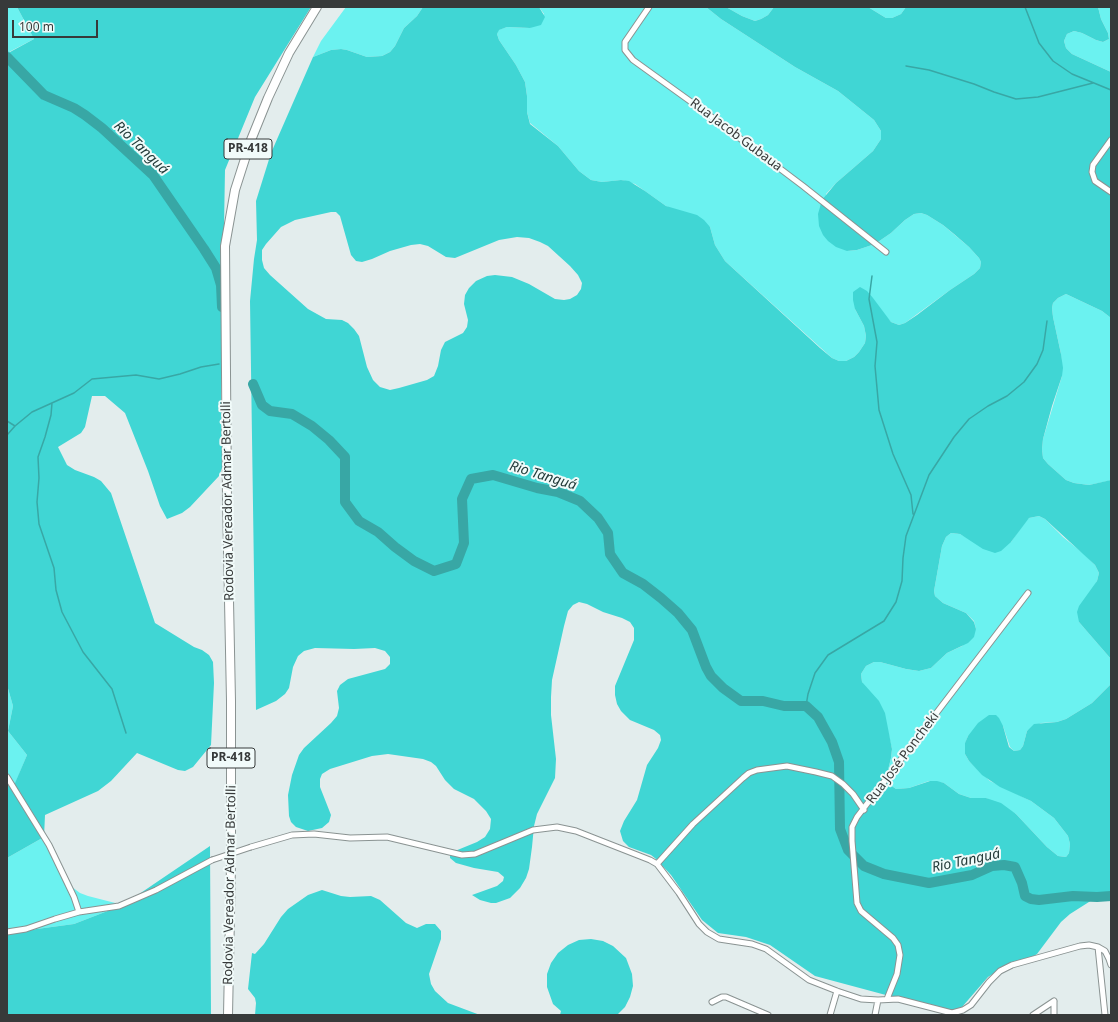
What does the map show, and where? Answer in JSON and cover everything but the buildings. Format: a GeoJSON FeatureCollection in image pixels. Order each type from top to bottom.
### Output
{"type":"FeatureCollection","features":[{"type":"Feature","properties":{"kind":"highway","name":"Rodovia Vereador Admar Bertolli"},"geometry":{"type":"LineString","coordinates":[[228,1015],[231,864],[231,701],[227,500],[225,246],[235,190],[251,140],[268,98],[289,53],[318,7]]}},
{"type":"Feature","properties":{"kind":"street","name":"Rua Jacob Gubaua"},"geometry":{"type":"LineString","coordinates":[[648,7],[625,42],[625,50],[633,60],[702,109],[784,171],[886,252]]}},
{"type":"Feature","properties":{"kind":"street"},"geometry":{"type":"LineString","coordinates":[[1111,140],[1093,165],[1092,172],[1095,181],[1111,192]]}},
{"type":"Feature","properties":{"kind":"street","name":"Rua José Poncheki"},"geometry":{"type":"LineString","coordinates":[[657,864],[694,824],[743,778],[749,773],[757,770],[786,766],[832,776],[853,794],[864,810],[1028,593]]}},
{"type":"Feature","properties":{"kind":"street"},"geometry":{"type":"LineString","coordinates":[[7,777],[49,845],[74,897],[79,912]]}},
{"type":"Feature","properties":{"kind":"street"},"geometry":{"type":"LineString","coordinates":[[864,810],[857,817],[852,827],[857,903],[861,911],[893,938],[898,945],[900,955],[897,974],[887,999]]}},
{"type":"Feature","properties":{"kind":"street"},"geometry":{"type":"LineString","coordinates":[[7,932],[26,930],[55,918],[79,912],[119,906],[156,890],[212,860],[251,846],[292,835],[314,834],[350,838],[387,837],[462,855],[475,854],[533,830],[557,827],[576,831],[657,864],[679,893],[699,924],[707,932],[719,939],[752,944],[766,949],[810,980],[861,999],[898,999],[952,1013],[963,1010],[971,1005],[989,982],[1000,971],[1012,965],[1080,946],[1089,945],[1098,946],[1105,951],[1111,965]]}},
{"type":"Feature","properties":{"kind":"street"},"geometry":{"type":"LineString","coordinates":[[1098,946],[1104,1015]]}},
{"type":"Feature","properties":{"kind":"street"},"geometry":{"type":"LineString","coordinates":[[830,1015],[837,991]]}},
{"type":"Feature","properties":{"kind":"street"},"geometry":{"type":"LineString","coordinates":[[712,1002],[722,997],[726,997],[768,1015]]}},
{"type":"Feature","properties":{"kind":"street"},"geometry":{"type":"LineString","coordinates":[[875,1015],[878,1000]]}},
{"type":"Feature","properties":{"kind":"street"},"geometry":{"type":"LineString","coordinates":[[1033,1015],[1054,1000],[1054,1015]]}},
{"type":"Feature","properties":{"kind":"shaded area"},"geometry":{"type":"Polygon","coordinates":[[[7,7],[17,7],[34,39],[9,52],[7,51],[7,7]]]}},
{"type":"Feature","properties":{"kind":"shaded area"},"geometry":{"type":"Polygon","coordinates":[[[17,7],[311,7],[255,97],[225,170],[221,395],[222,468],[219,476],[190,507],[182,513],[167,519],[160,506],[125,413],[105,396],[92,396],[85,427],[81,433],[58,447],[67,465],[101,481],[111,493],[155,623],[194,647],[202,650],[209,655],[213,662],[214,683],[211,745],[193,767],[185,771],[178,770],[137,753],[111,781],[98,791],[45,815],[44,837],[7,858],[7,784],[15,783],[27,755],[8,731],[13,706],[7,685],[7,51],[10,52],[34,39],[17,7]]]}},
{"type":"Feature","properties":{"kind":"shaded area"},"geometry":{"type":"Polygon","coordinates":[[[346,7],[423,7],[417,16],[404,28],[395,46],[390,52],[382,56],[367,57],[341,49],[331,50],[313,57],[321,41],[346,7]]]}},
{"type":"Feature","properties":{"kind":"shaded area"},"geometry":{"type":"Polygon","coordinates":[[[423,7],[539,7],[545,17],[541,25],[530,28],[507,27],[499,30],[497,34],[499,40],[516,65],[525,82],[527,112],[530,124],[558,146],[579,171],[591,180],[602,182],[621,180],[629,181],[666,206],[697,215],[704,220],[710,227],[715,245],[725,261],[832,358],[839,361],[846,361],[854,357],[859,352],[865,343],[866,336],[864,326],[855,309],[853,292],[860,287],[867,291],[891,322],[899,325],[917,315],[974,274],[980,268],[981,262],[969,247],[943,225],[921,213],[914,214],[905,220],[891,233],[875,244],[857,250],[847,251],[836,247],[828,241],[823,235],[819,226],[818,214],[822,200],[836,183],[873,151],[881,139],[881,131],[874,120],[838,91],[795,67],[721,19],[706,7],[726,7],[755,21],[768,15],[774,7],[868,7],[886,18],[892,18],[901,14],[906,7],[1098,7],[1109,39],[1103,42],[1074,31],[1067,34],[1064,41],[1066,48],[1072,54],[1111,72],[1111,318],[1102,311],[1066,294],[1058,298],[1053,303],[1053,317],[1063,368],[1062,376],[1043,439],[1042,449],[1043,458],[1066,480],[1074,483],[1089,485],[1111,480],[1111,659],[1079,622],[1077,612],[1079,606],[1097,581],[1099,573],[1095,565],[1045,519],[1039,516],[1029,518],[1011,542],[1001,551],[995,553],[983,549],[960,534],[951,533],[946,537],[942,546],[934,591],[935,596],[943,603],[966,613],[974,622],[976,629],[974,637],[968,643],[947,653],[931,668],[919,671],[874,662],[866,666],[861,674],[862,682],[879,701],[885,713],[892,749],[887,774],[889,784],[896,789],[909,788],[930,781],[937,781],[944,783],[959,794],[971,798],[986,798],[1001,803],[1016,814],[1047,847],[1058,856],[1066,857],[1069,853],[1070,844],[1068,836],[1054,818],[1031,801],[1000,787],[982,775],[969,761],[965,754],[965,743],[968,736],[978,723],[989,715],[996,715],[1003,726],[1009,747],[1014,751],[1020,750],[1023,746],[1027,731],[1034,724],[1057,722],[1066,719],[1092,703],[1111,684],[1111,893],[1108,892],[1100,895],[1070,914],[1061,922],[1037,954],[988,977],[962,1007],[954,1010],[938,1009],[815,976],[770,945],[746,937],[718,933],[702,920],[671,875],[656,859],[651,855],[629,847],[623,841],[620,831],[624,821],[637,800],[647,765],[658,748],[661,740],[660,735],[654,730],[630,720],[621,711],[617,704],[615,686],[634,640],[634,628],[630,622],[603,612],[587,604],[579,602],[573,605],[568,611],[564,626],[552,680],[551,715],[556,759],[555,778],[537,814],[534,826],[529,869],[526,878],[520,888],[510,898],[496,903],[491,903],[480,900],[472,895],[497,886],[503,881],[504,877],[498,872],[456,863],[450,858],[450,855],[455,851],[485,837],[490,829],[491,819],[486,811],[474,799],[454,789],[445,780],[436,766],[423,759],[388,754],[372,756],[330,769],[322,774],[320,779],[320,787],[331,815],[329,822],[322,828],[308,831],[296,827],[291,822],[289,816],[288,795],[292,775],[299,755],[304,748],[337,716],[339,708],[337,691],[340,685],[348,679],[385,669],[390,664],[390,657],[385,651],[375,648],[315,648],[304,651],[298,656],[293,667],[289,688],[285,694],[276,701],[256,710],[250,301],[257,240],[256,201],[271,153],[313,57],[331,50],[341,49],[367,57],[382,56],[390,52],[395,46],[404,28],[417,16],[423,7]],[[336,212],[295,220],[281,227],[262,250],[264,268],[308,309],[326,319],[342,320],[354,329],[359,336],[367,367],[373,380],[380,387],[390,390],[427,380],[434,376],[438,366],[441,350],[445,342],[463,333],[467,327],[468,320],[464,304],[465,295],[476,281],[487,276],[495,275],[512,277],[529,284],[555,299],[564,300],[570,299],[577,295],[581,289],[582,283],[578,275],[570,266],[548,246],[529,238],[517,237],[499,240],[455,258],[446,257],[428,246],[420,244],[390,251],[362,262],[356,261],[351,255],[340,216],[336,212]]]}},
{"type":"Feature","properties":{"kind":"shaded area"},"geometry":{"type":"Polygon","coordinates":[[[539,7],[706,7],[721,19],[795,67],[838,91],[874,120],[881,131],[881,139],[873,151],[836,183],[826,194],[847,251],[857,250],[875,244],[891,233],[905,220],[914,214],[921,213],[943,225],[969,247],[979,258],[981,262],[980,268],[974,274],[905,323],[899,325],[891,322],[884,315],[855,309],[864,326],[866,336],[865,343],[854,357],[846,361],[839,361],[832,358],[725,261],[715,245],[710,227],[666,206],[635,184],[622,180],[602,182],[591,180],[579,171],[558,146],[530,123],[527,112],[525,82],[516,65],[499,40],[497,34],[498,30],[507,27],[530,28],[544,14],[539,7]]]}},
{"type":"Feature","properties":{"kind":"shaded area"},"geometry":{"type":"Polygon","coordinates":[[[726,7],[774,7],[768,15],[755,21],[726,7]]]}},
{"type":"Feature","properties":{"kind":"shaded area"},"geometry":{"type":"Polygon","coordinates":[[[868,7],[906,7],[901,14],[892,18],[886,18],[868,7]]]}},
{"type":"Feature","properties":{"kind":"shaded area"},"geometry":{"type":"Polygon","coordinates":[[[1098,7],[1111,7],[1111,72],[1072,54],[1066,48],[1064,41],[1067,34],[1074,31],[1103,42],[1109,39],[1098,7]]]}},
{"type":"Feature","properties":{"kind":"shaded area"},"geometry":{"type":"Polygon","coordinates":[[[1066,294],[1102,311],[1111,318],[1111,480],[1089,485],[1074,483],[1066,480],[1043,458],[1043,439],[1062,376],[1061,354],[1052,308],[1053,303],[1058,298],[1066,294]]]}},
{"type":"Feature","properties":{"kind":"shaded area"},"geometry":{"type":"Polygon","coordinates":[[[1039,516],[1045,519],[1063,537],[1084,554],[1095,565],[1099,573],[1079,622],[1111,659],[1111,684],[1092,703],[1066,719],[1057,722],[1041,723],[1027,731],[1023,746],[1020,750],[1014,751],[1010,747],[1003,726],[968,736],[965,744],[965,754],[969,761],[990,781],[1031,801],[1054,818],[1068,836],[1070,844],[1069,853],[1066,857],[1058,856],[1047,847],[1016,814],[986,798],[971,798],[959,794],[944,783],[929,781],[909,788],[896,789],[889,784],[887,774],[892,749],[888,732],[862,682],[861,674],[866,666],[874,662],[919,671],[931,668],[947,653],[962,646],[976,629],[974,621],[966,613],[943,603],[935,596],[934,591],[942,546],[946,537],[951,533],[960,534],[969,539],[1011,542],[1026,520],[1039,516]]]}},
{"type":"Feature","properties":{"kind":"shaded area"},"geometry":{"type":"Polygon","coordinates":[[[7,685],[13,706],[8,731],[27,755],[15,784],[7,784],[7,685]]]}},
{"type":"Feature","properties":{"kind":"shaded area"},"geometry":{"type":"Polygon","coordinates":[[[44,837],[72,887],[80,893],[88,896],[123,905],[74,924],[7,933],[7,858],[44,837]]]}},
{"type":"Feature","properties":{"kind":"shaded area"},"geometry":{"type":"Polygon","coordinates":[[[210,846],[211,1015],[7,1015],[7,933],[74,924],[123,905],[210,846]]]}},
{"type":"Feature","properties":{"kind":"shaded area"},"geometry":{"type":"Polygon","coordinates":[[[322,890],[341,896],[371,896],[380,900],[406,923],[417,928],[426,924],[435,924],[441,931],[441,939],[429,974],[431,984],[435,991],[448,1003],[480,1015],[255,1015],[255,998],[248,989],[252,953],[255,954],[264,944],[281,917],[288,909],[308,895],[322,890]]]}},
{"type":"Feature","properties":{"kind":"shaded area"},"geometry":{"type":"Polygon","coordinates":[[[591,939],[603,941],[613,946],[626,958],[632,974],[633,986],[630,997],[625,1007],[617,1015],[560,1015],[561,1011],[553,1004],[547,987],[547,974],[551,963],[558,953],[568,945],[579,940],[591,939]]]}},
{"type":"Feature","properties":{"kind":"waterway"},"geometry":{"type":"LineString","coordinates":[[1025,7],[1039,43],[1053,61],[1072,74],[1111,90]]}},
{"type":"Feature","properties":{"kind":"waterway","name":"Rio Tanguá"},"geometry":{"type":"LineString","coordinates":[[7,57],[44,95],[74,108],[85,115],[102,128],[153,175],[216,268],[221,285],[222,307]]}},
{"type":"Feature","properties":{"kind":"waterway"},"geometry":{"type":"LineString","coordinates":[[906,66],[929,70],[1016,99],[1038,97],[1093,83]]}},
{"type":"Feature","properties":{"kind":"waterway"},"geometry":{"type":"LineString","coordinates":[[872,276],[869,299],[877,342],[875,366],[879,410],[893,454],[911,495],[913,514]]}},
{"type":"Feature","properties":{"kind":"waterway"},"geometry":{"type":"LineString","coordinates":[[806,706],[808,694],[815,673],[828,655],[884,621],[896,602],[902,581],[906,536],[929,475],[954,437],[969,419],[988,406],[1007,396],[1024,382],[1037,364],[1043,350],[1047,321]]}},
{"type":"Feature","properties":{"kind":"waterway"},"geometry":{"type":"LineString","coordinates":[[7,435],[15,426],[32,412],[74,393],[92,379],[136,375],[159,379],[201,367],[219,364]]}},
{"type":"Feature","properties":{"kind":"waterway","name":"Rio Tanguá"},"geometry":{"type":"LineString","coordinates":[[253,384],[262,405],[270,411],[292,414],[312,426],[329,440],[345,457],[345,502],[359,521],[378,532],[414,561],[434,571],[456,564],[464,543],[462,499],[471,479],[493,475],[537,488],[558,492],[580,501],[598,518],[608,533],[610,554],[623,573],[643,584],[661,598],[678,613],[692,630],[706,667],[711,676],[723,688],[741,701],[763,701],[784,706],[806,706],[818,717],[832,742],[839,762],[840,829],[848,850],[864,866],[884,874],[929,883],[972,875],[992,866],[1004,865],[1015,867],[1022,883],[1025,896],[1031,899],[1039,900],[1073,896],[1111,896]]}},
{"type":"Feature","properties":{"kind":"waterway"},"geometry":{"type":"LineString","coordinates":[[52,403],[51,415],[38,457],[39,478],[37,502],[39,524],[54,568],[56,590],[62,612],[83,652],[112,689],[126,733]]}},
{"type":"Feature","properties":{"kind":"waterway"},"geometry":{"type":"LineString","coordinates":[[7,421],[15,426]]}}]}
